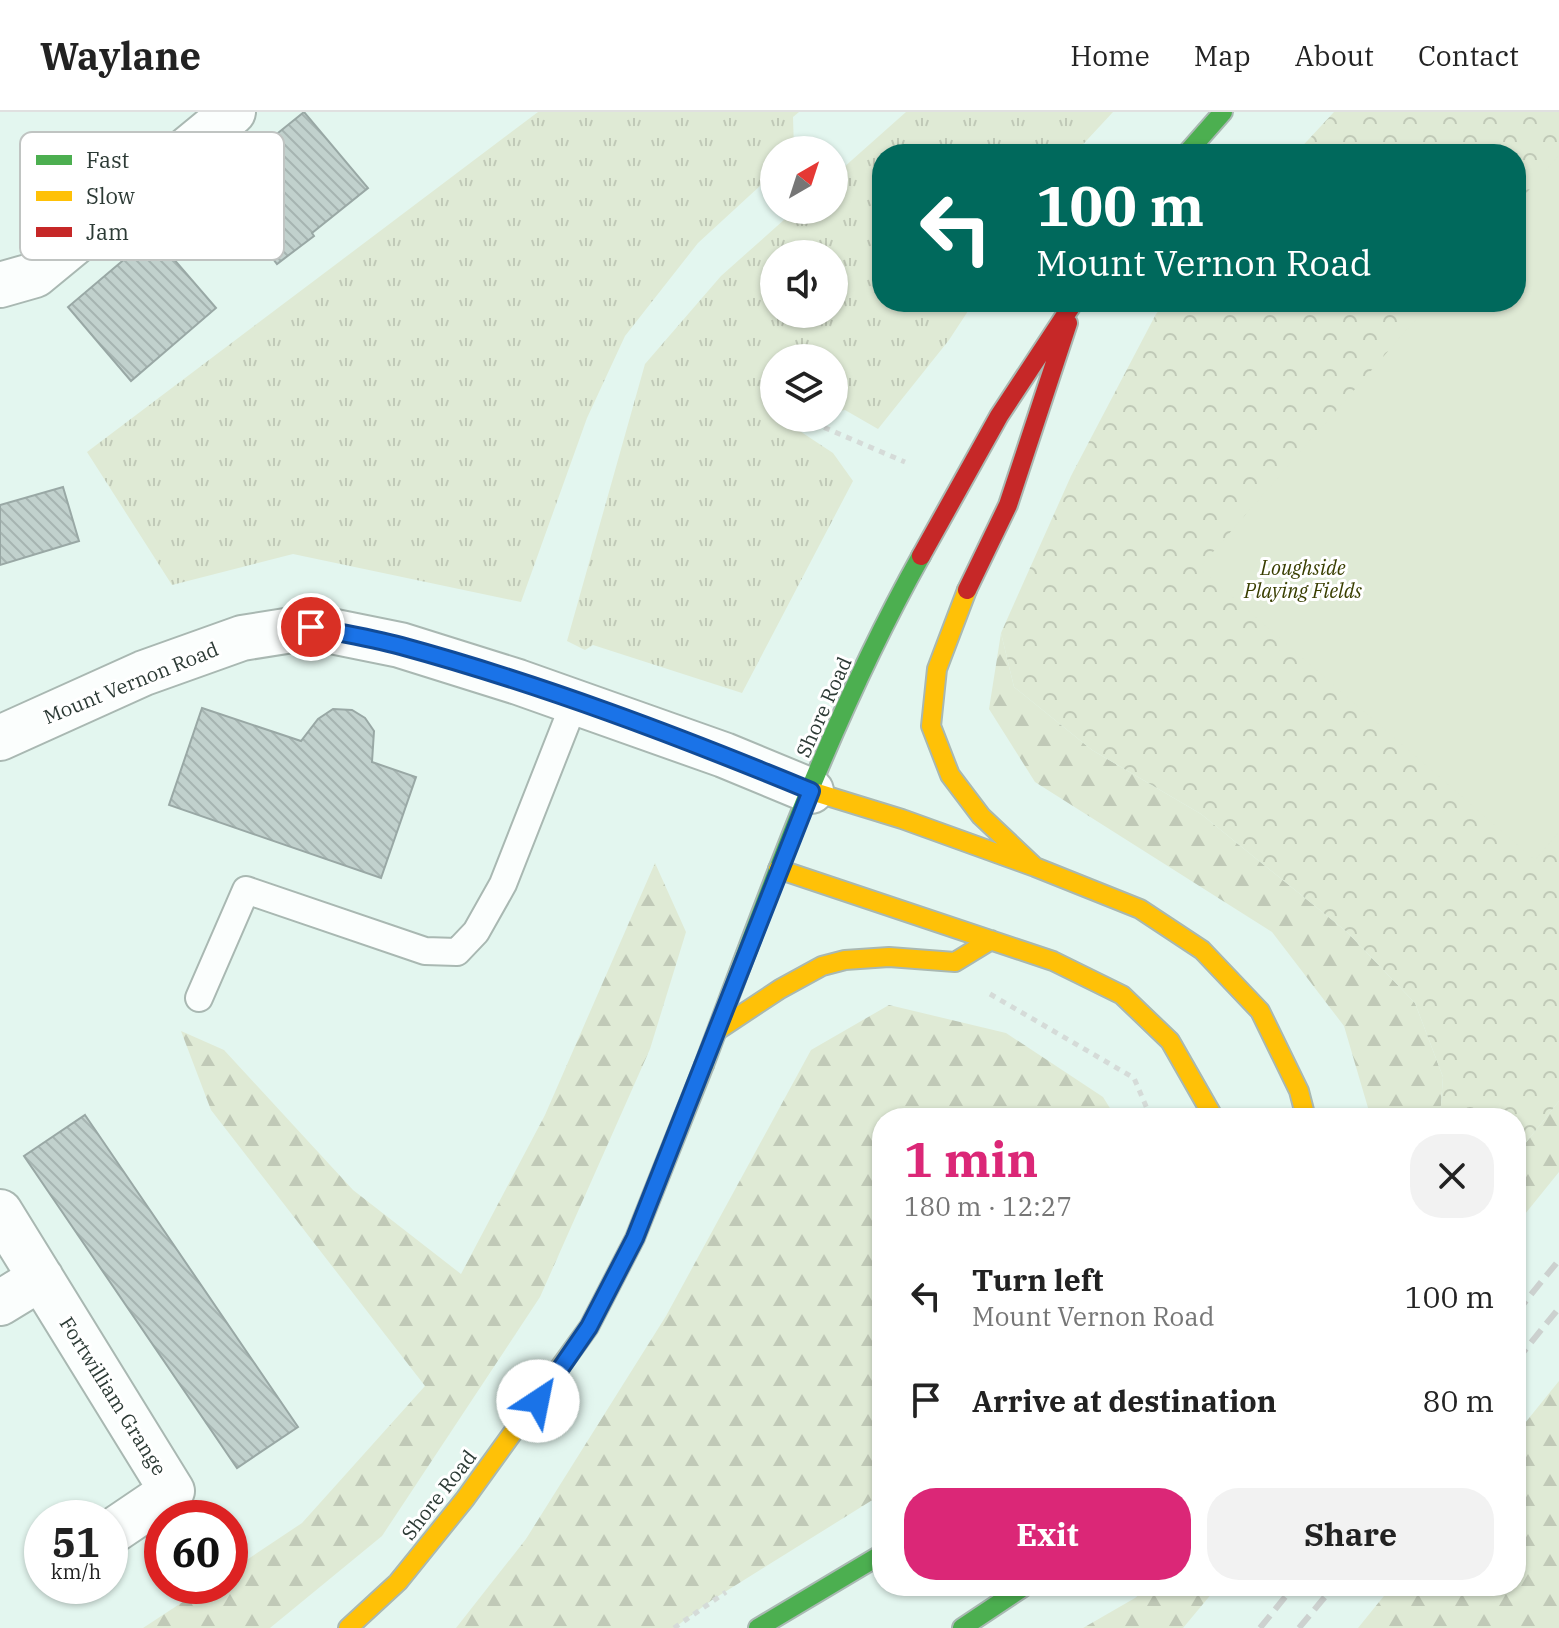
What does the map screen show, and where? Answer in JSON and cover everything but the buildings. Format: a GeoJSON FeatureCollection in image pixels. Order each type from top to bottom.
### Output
{"type":"FeatureCollection","features":[{"type":"Feature","properties":{"kind":"street"},"geometry":{"type":"LineString","coordinates":[[209,132],[233,112]]}},
{"type":"Feature","properties":{"kind":"street"},"geometry":{"type":"LineString","coordinates":[[1195,144],[1223,112]]}},
{"type":"Feature","properties":{"kind":"street"},"geometry":{"type":"LineString","coordinates":[[0,285],[35,275],[53,260]]}},
{"type":"Feature","properties":{"kind":"street","name":"Shore Road"},"geometry":{"type":"LineString","coordinates":[[348,1628],[398,1582],[455,1511],[589,1327],[635,1238],[778,869],[839,721],[917,563],[999,416],[1067,312]]}},
{"type":"Feature","properties":{"kind":"street"},"geometry":{"type":"LineString","coordinates":[[1035,867],[981,816],[950,775],[931,726],[937,669],[965,594],[1008,505],[1071,312]]}},
{"type":"Feature","properties":{"kind":"street","name":"Mount Vernon Road"},"geometry":{"type":"LineString","coordinates":[[0,738],[158,668],[242,638],[311,627],[400,645],[575,701],[724,755],[811,791]]}},
{"type":"Feature","properties":{"kind":"street"},"geometry":{"type":"LineString","coordinates":[[811,791],[902,819],[1140,909],[1202,950],[1260,1011],[1299,1091],[1303,1108]]}},
{"type":"Feature","properties":{"kind":"street"},"geometry":{"type":"LineString","coordinates":[[778,869],[1053,961],[1122,995],[1170,1041],[1208,1108]]}},
{"type":"Feature","properties":{"kind":"street"},"geometry":{"type":"LineString","coordinates":[[718,1030],[780,989],[828,964],[889,957],[955,962],[991,940]]}},
{"type":"Feature","properties":{"kind":"street","name":"Fortwilliam Grange"},"geometry":{"type":"LineString","coordinates":[[0,1212],[172,1491],[128,1521]]}},
{"type":"Feature","properties":{"kind":"street"},"geometry":{"type":"LineString","coordinates":[[0,1303],[41,1278]]}},
{"type":"Feature","properties":{"kind":"street"},"geometry":{"type":"LineString","coordinates":[[758,1628],[872,1560]]}},
{"type":"Feature","properties":{"kind":"street"},"geometry":{"type":"LineString","coordinates":[[962,1628],[1010,1596]]}},
{"type":"Feature","properties":{"kind":"lane"},"geometry":{"type":"LineString","coordinates":[[199,998],[246,890],[425,951],[457,952],[476,932],[503,884],[575,701]]}},
{"type":"Feature","properties":{"kind":"path"},"geometry":{"type":"LineString","coordinates":[[835,432],[905,462]]}},
{"type":"Feature","properties":{"kind":"path"},"geometry":{"type":"LineString","coordinates":[[985,991],[1134,1078],[1147,1108]]}},
{"type":"Feature","properties":{"kind":"green space"},"geometry":{"type":"Polygon","coordinates":[[[538,112],[799,112],[793,117],[794,136],[760,136],[760,186],[698,243],[625,336],[587,418],[521,602],[293,554],[172,585],[87,452],[538,112]]]}},
{"type":"Feature","properties":{"kind":"green space"},"geometry":{"type":"Polygon","coordinates":[[[906,112],[1113,112],[1083,144],[872,144],[872,312],[967,312],[878,429],[848,412],[848,344],[760,344],[760,432],[801,432],[833,453],[853,481],[742,693],[593,645],[585,650],[567,641],[645,364],[721,276],[760,241],[760,328],[848,328],[848,240],[761,240],[779,224],[848,224],[848,164],[906,112]]]}},
{"type":"Feature","properties":{"kind":"green space","name":"Loughside Playing Fields"},"geometry":{"type":"Polygon","coordinates":[[[1334,112],[1559,112],[1559,1101],[1526,1142],[1526,1108],[1441,1108],[1443,1077],[1415,1003],[1347,932],[1201,814],[1092,750],[1014,687],[1001,633],[1071,476],[1158,312],[1526,312],[1526,144],[1304,144],[1334,112]]]}},
{"type":"Feature","properties":{"kind":"green space"},"geometry":{"type":"Polygon","coordinates":[[[1559,155],[1559,832],[1535,860],[1199,568],[1422,312],[1526,312],[1526,193],[1559,155]]]}},
{"type":"Feature","properties":{"kind":"green space"},"geometry":{"type":"Polygon","coordinates":[[[1001,633],[1014,687],[1092,750],[1201,814],[1347,932],[1415,1003],[1443,1077],[1441,1108],[1368,1108],[1344,1026],[1272,932],[1035,782],[989,709],[1001,633]]]}},
{"type":"Feature","properties":{"kind":"green space"},"geometry":{"type":"Polygon","coordinates":[[[655,863],[686,932],[650,1049],[540,1297],[382,1536],[270,1628],[143,1628],[180,1604],[248,1604],[248,1559],[302,1523],[425,1386],[211,1110],[181,1031],[224,1050],[353,1190],[461,1274],[545,1115],[655,863]]]}},
{"type":"Feature","properties":{"kind":"green space"},"geometry":{"type":"Polygon","coordinates":[[[889,1005],[1006,1033],[1103,1097],[1110,1108],[872,1108],[872,1500],[712,1600],[674,1628],[456,1628],[526,1539],[666,1316],[811,1050],[889,1005]]]}},
{"type":"Feature","properties":{"kind":"green space"},"geometry":{"type":"Polygon","coordinates":[[[1559,1101],[1559,1172],[1526,1213],[1526,1142],[1559,1101]]]}},
{"type":"Feature","properties":{"kind":"green space"},"geometry":{"type":"Polygon","coordinates":[[[1559,1381],[1559,1628],[1358,1628],[1384,1596],[1526,1596],[1526,1422],[1559,1381]]]}},
{"type":"Feature","properties":{"kind":"green space"},"geometry":{"type":"Polygon","coordinates":[[[1210,1596],[1183,1628],[1083,1628],[1135,1598],[1210,1596]]]}},
{"type":"Feature","properties":{"kind":"railway"},"geometry":{"type":"LineString","coordinates":[[1526,1301],[1559,1260]]}},
{"type":"Feature","properties":{"kind":"railway"},"geometry":{"type":"LineString","coordinates":[[1526,1349],[1559,1308]]}},
{"type":"Feature","properties":{"kind":"railway"},"geometry":{"type":"LineString","coordinates":[[1260,1628],[1286,1596]]}},
{"type":"Feature","properties":{"kind":"railway"},"geometry":{"type":"LineString","coordinates":[[1299,1628],[1326,1596]]}},
{"type":"Feature","properties":{"kind":"traffic: fast"},"geometry":{"type":"LineString","coordinates":[[1195,144],[1223,112]]}},
{"type":"Feature","properties":{"kind":"traffic: fast"},"geometry":{"type":"LineString","coordinates":[[704,1065],[777,870],[830,742],[858,679],[921,556]]}},
{"type":"Feature","properties":{"kind":"traffic: fast"},"geometry":{"type":"LineString","coordinates":[[758,1628],[872,1560]]}},
{"type":"Feature","properties":{"kind":"traffic: fast"},"geometry":{"type":"LineString","coordinates":[[962,1628],[1010,1596]]}},
{"type":"Feature","properties":{"kind":"traffic: slow"},"geometry":{"type":"LineString","coordinates":[[967,590],[937,669],[931,726],[950,775],[981,816],[1035,867]]}},
{"type":"Feature","properties":{"kind":"traffic: slow"},"geometry":{"type":"LineString","coordinates":[[811,791],[902,819],[1140,909],[1202,950],[1260,1011],[1299,1091],[1303,1108]]}},
{"type":"Feature","properties":{"kind":"traffic: slow"},"geometry":{"type":"LineString","coordinates":[[778,869],[1053,961],[1122,995],[1170,1041],[1208,1108]]}},
{"type":"Feature","properties":{"kind":"traffic: slow"},"geometry":{"type":"LineString","coordinates":[[718,1030],[780,989],[822,966],[845,960],[889,957],[955,962],[991,940]]}},
{"type":"Feature","properties":{"kind":"traffic: slow"},"geometry":{"type":"LineString","coordinates":[[348,1628],[398,1582],[465,1499],[589,1327],[635,1238],[704,1065]]}},
{"type":"Feature","properties":{"kind":"traffic: jam"},"geometry":{"type":"LineString","coordinates":[[921,556],[999,416],[1067,312]]}},
{"type":"Feature","properties":{"kind":"traffic: jam"},"geometry":{"type":"LineString","coordinates":[[967,590],[1008,505],[1068,323]]}},
{"type":"Feature","properties":{"kind":"route"},"geometry":{"type":"LineString","coordinates":[[311,627],[400,645],[518,682],[724,755],[811,791],[635,1238],[589,1327],[538,1401]]}}]}
